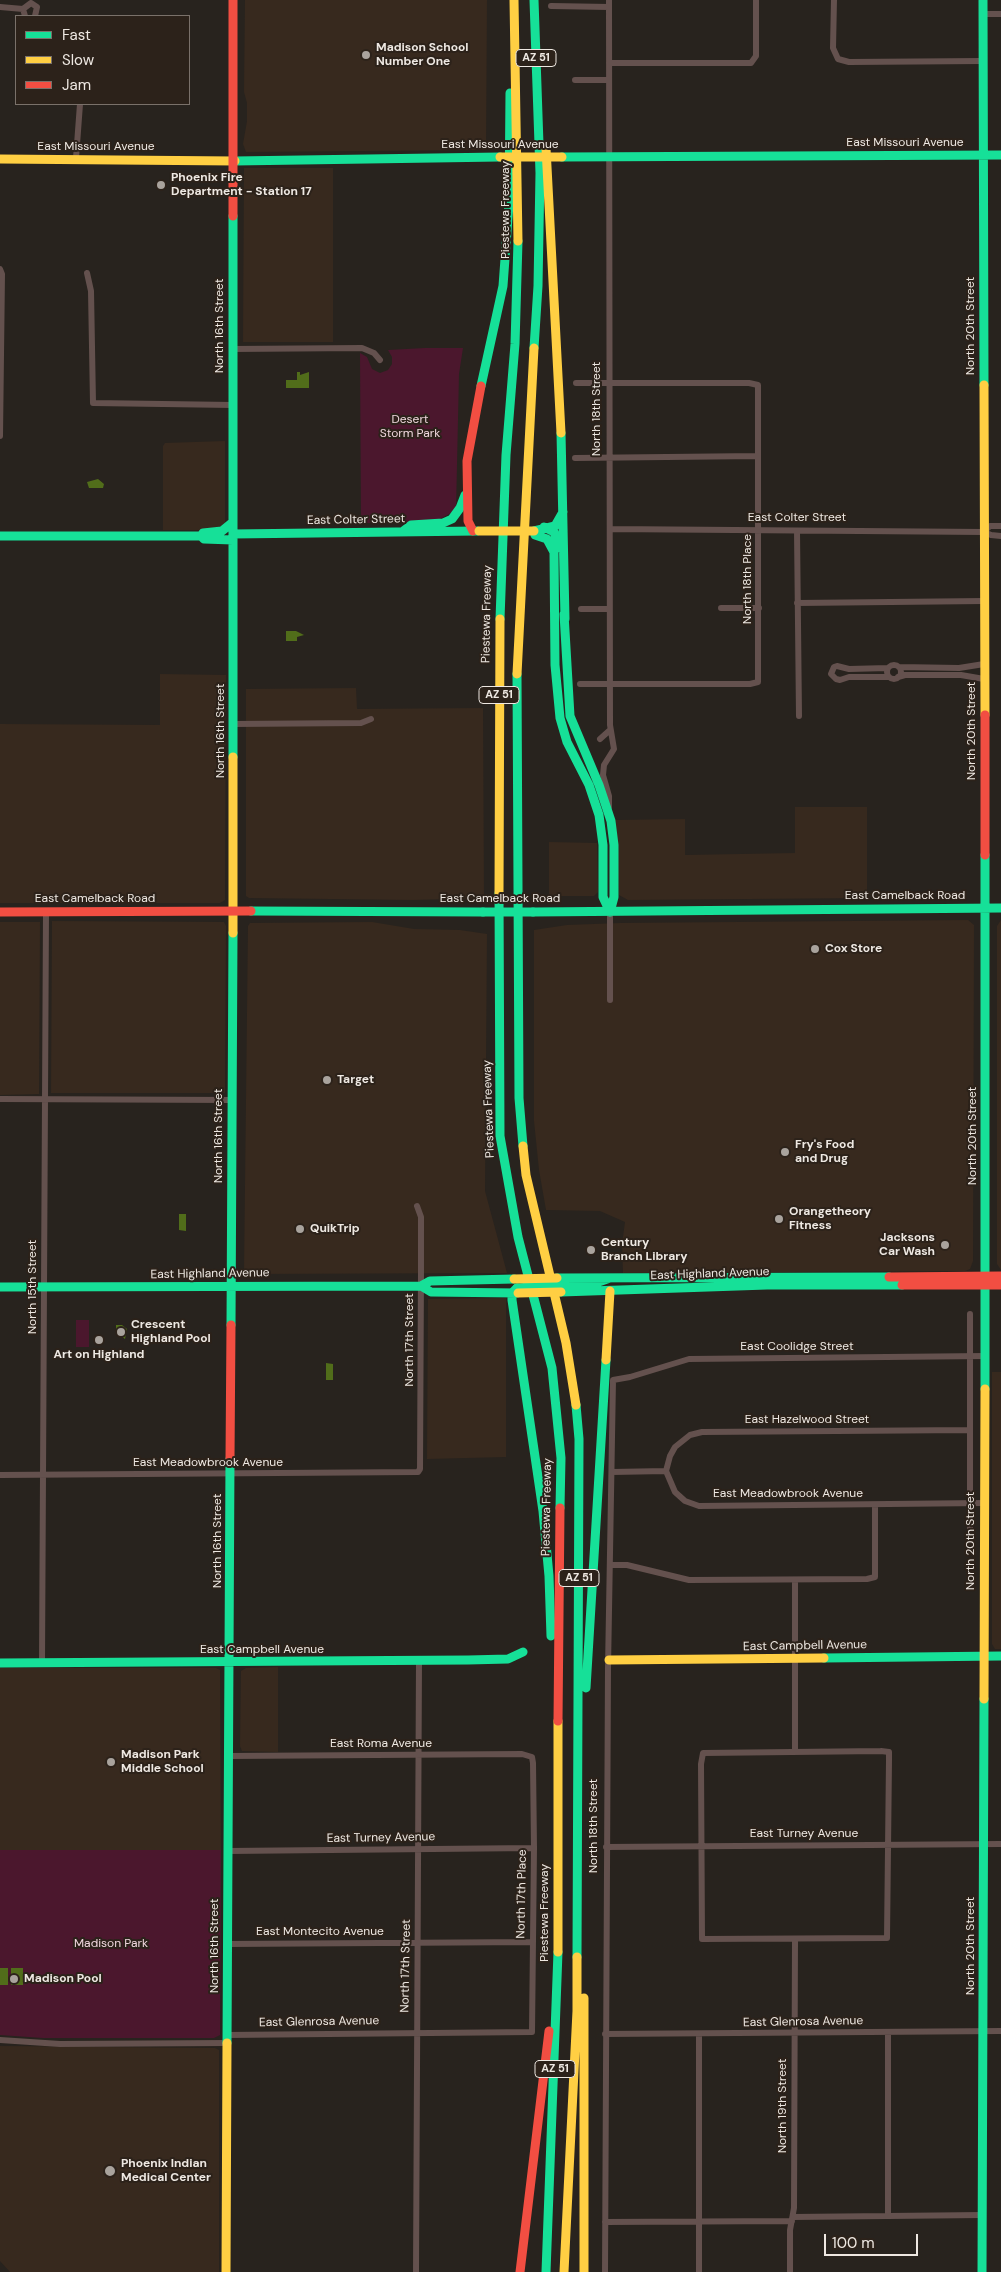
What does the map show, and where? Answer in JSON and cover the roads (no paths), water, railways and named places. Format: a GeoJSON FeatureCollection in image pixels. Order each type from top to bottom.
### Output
{"type":"FeatureCollection","features":[{"type":"Feature","properties":{"kind":"main road","name":"North 16th Street"},"geometry":{"type":"LineString","coordinates":[[226,2272],[233,911],[233,0]]}},
{"type":"Feature","properties":{"kind":"main road","name":"Piestewa Freeway"},"geometry":{"type":"LineString","coordinates":[[514,0],[520,196],[515,344],[506,465],[500,596],[500,1136],[508,1192],[546,1338],[558,1411],[561,1458],[557,1783],[559,1920],[546,2272]]}},
{"type":"Feature","properties":{"kind":"main road","name":"AZ 51"},"geometry":{"type":"LineString","coordinates":[[534,0],[538,116],[538,286],[526,455],[517,683],[519,1098],[528,1183],[566,1343],[575,1392],[579,1440],[577,2010],[564,2272]]}},
{"type":"Feature","properties":{"kind":"main road","name":"North 20th Street"},"geometry":{"type":"LineString","coordinates":[[982,2272],[985,1356],[983,0]]}},
{"type":"Feature","properties":{"kind":"main road"},"geometry":{"type":"LineString","coordinates":[[476,531],[468,521],[466,493],[467,455],[473,419],[503,286],[507,245],[511,99],[508,39],[514,12]]}},
{"type":"Feature","properties":{"kind":"main road"},"geometry":{"type":"LineString","coordinates":[[538,116],[546,132],[563,510],[565,619]]}},
{"type":"Feature","properties":{"kind":"main road","name":"East Missouri Avenue"},"geometry":{"type":"LineString","coordinates":[[0,159],[76,158],[233,161],[500,157],[1001,155]]}},
{"type":"Feature","properties":{"kind":"main road"},"geometry":{"type":"LineString","coordinates":[[402,532],[411,525],[443,523],[452,518],[460,508],[466,493]]}},
{"type":"Feature","properties":{"kind":"main road"},"geometry":{"type":"LineString","coordinates":[[550,529],[558,522],[563,510]]}},
{"type":"Feature","properties":{"kind":"main road","name":"East Colter Street"},"geometry":{"type":"LineString","coordinates":[[201,536],[203,533],[222,531],[233,522]]}},
{"type":"Feature","properties":{"kind":"main road","name":"East Colter Street"},"geometry":{"type":"LineString","coordinates":[[0,536],[201,536],[204,539],[402,532],[535,531],[550,529]]}},
{"type":"Feature","properties":{"kind":"main road","name":"North 18th Street"},"geometry":{"type":"LineString","coordinates":[[550,529],[557,536],[560,545],[561,602],[565,619],[567,694],[570,716],[609,813],[614,845],[614,896],[610,912]]}},
{"type":"Feature","properties":{"kind":"main road","name":"North 18th Street"},"geometry":{"type":"LineString","coordinates":[[535,531],[547,539],[554,552],[555,665],[560,718],[567,742],[589,785],[600,815],[603,845],[603,897],[610,912]]}},
{"type":"Feature","properties":{"kind":"main road","name":"East Camelback Road"},"geometry":{"type":"LineString","coordinates":[[0,912],[370,910],[610,912],[1001,908]]}},
{"type":"Feature","properties":{"kind":"main road","name":"East Highland Avenue"},"geometry":{"type":"LineString","coordinates":[[421,1286],[431,1292],[515,1291],[525,1286],[593,1284],[610,1278],[985,1280],[1001,1276]]}},
{"type":"Feature","properties":{"kind":"main road"},"geometry":{"type":"LineString","coordinates":[[578,1784],[586,1724],[587,1670],[610,1278]]}},
{"type":"Feature","properties":{"kind":"main road","name":"East Highland Avenue"},"geometry":{"type":"LineString","coordinates":[[0,1287],[421,1286],[430,1281],[514,1279],[610,1291],[807,1280]]}},
{"type":"Feature","properties":{"kind":"main road","name":"East Highland Avenue"},"geometry":{"type":"LineString","coordinates":[[985,1280],[1001,1285]]}},
{"type":"Feature","properties":{"kind":"main road"},"geometry":{"type":"LineString","coordinates":[[515,1291],[547,1553],[550,1600],[552,1723],[557,1783]]}},
{"type":"Feature","properties":{"kind":"main road","name":"East Campbell Avenue"},"geometry":{"type":"LineString","coordinates":[[0,1662],[419,1661],[508,1659],[523,1652]]}},
{"type":"Feature","properties":{"kind":"main road","name":"East Campbell Avenue"},"geometry":{"type":"LineString","coordinates":[[609,1660],[1001,1656]]}},
{"type":"Feature","properties":{"kind":"main road"},"geometry":{"type":"LineString","coordinates":[[520,2272],[549,2037],[551,1920],[557,1867]]}},
{"type":"Feature","properties":{"kind":"main road"},"geometry":{"type":"LineString","coordinates":[[578,1869],[583,1919],[585,2037],[584,2272]]}},
{"type":"Feature","properties":{"kind":"street"},"geometry":{"type":"LineString","coordinates":[[609,63],[751,64],[756,56],[756,0]]}},
{"type":"Feature","properties":{"kind":"street"},"geometry":{"type":"LineString","coordinates":[[834,0],[833,48],[838,59],[849,62],[982,61]]}},
{"type":"Feature","properties":{"kind":"street"},"geometry":{"type":"LineString","coordinates":[[551,6],[609,3]]}},
{"type":"Feature","properties":{"kind":"street","name":"North 18th Street"},"geometry":{"type":"LineString","coordinates":[[609,3],[609,609],[610,730],[613,744],[612,754],[603,770],[609,796],[609,813]]}},
{"type":"Feature","properties":{"kind":"street"},"geometry":{"type":"LineString","coordinates":[[0,7],[23,9],[28,4],[35,5],[37,10],[35,15]]}},
{"type":"Feature","properties":{"kind":"street"},"geometry":{"type":"LineString","coordinates":[[23,9],[25,15]]}},
{"type":"Feature","properties":{"kind":"street"},"geometry":{"type":"LineString","coordinates":[[983,14],[1001,14]]}},
{"type":"Feature","properties":{"kind":"street"},"geometry":{"type":"LineString","coordinates":[[575,80],[609,80]]}},
{"type":"Feature","properties":{"kind":"street"},"geometry":{"type":"LineString","coordinates":[[76,158],[80,105]]}},
{"type":"Feature","properties":{"kind":"street"},"geometry":{"type":"LineString","coordinates":[[0,269],[0,436]]}},
{"type":"Feature","properties":{"kind":"street"},"geometry":{"type":"LineString","coordinates":[[87,273],[91,291],[93,403],[233,405]]}},
{"type":"Feature","properties":{"kind":"street"},"geometry":{"type":"LineString","coordinates":[[232,349],[362,348],[374,353],[380,360]]}},
{"type":"Feature","properties":{"kind":"street"},"geometry":{"type":"LineString","coordinates":[[576,383],[609,383]]}},
{"type":"Feature","properties":{"kind":"street","name":"North 18th Place"},"geometry":{"type":"LineString","coordinates":[[609,383],[748,383],[758,385],[759,530],[758,682],[750,684],[610,684]]}},
{"type":"Feature","properties":{"kind":"street"},"geometry":{"type":"LineString","coordinates":[[575,458],[758,456]]}},
{"type":"Feature","properties":{"kind":"street","name":"East Colter Street"},"geometry":{"type":"LineString","coordinates":[[984,532],[990,526],[1001,526]]}},
{"type":"Feature","properties":{"kind":"street","name":"East Colter Street"},"geometry":{"type":"LineString","coordinates":[[610,529],[984,532],[1001,536]]}},
{"type":"Feature","properties":{"kind":"street"},"geometry":{"type":"LineString","coordinates":[[797,530],[799,716]]}},
{"type":"Feature","properties":{"kind":"street"},"geometry":{"type":"LineString","coordinates":[[797,603],[984,601]]}},
{"type":"Feature","properties":{"kind":"street"},"geometry":{"type":"LineString","coordinates":[[721,608],[759,608]]}},
{"type":"Feature","properties":{"kind":"street"},"geometry":{"type":"LineString","coordinates":[[581,609],[609,609]]}},
{"type":"Feature","properties":{"kind":"street"},"geometry":{"type":"LineString","coordinates":[[984,664],[959,668],[899,667],[894,665],[888,668],[849,669],[837,666],[834,667],[831,674],[836,679],[849,676],[898,677],[905,675],[961,675],[984,679]]}},
{"type":"Feature","properties":{"kind":"street"},"geometry":{"type":"LineString","coordinates":[[898,677],[901,674],[899,667]]}},
{"type":"Feature","properties":{"kind":"street"},"geometry":{"type":"LineString","coordinates":[[888,668],[889,677]]}},
{"type":"Feature","properties":{"kind":"street"},"geometry":{"type":"LineString","coordinates":[[580,684],[610,684]]}},
{"type":"Feature","properties":{"kind":"street"},"geometry":{"type":"LineString","coordinates":[[233,724],[361,723],[371,719]]}},
{"type":"Feature","properties":{"kind":"street"},"geometry":{"type":"LineString","coordinates":[[600,739],[610,730]]}},
{"type":"Feature","properties":{"kind":"street","name":"North 15th Street"},"geometry":{"type":"LineString","coordinates":[[42,1663],[46,912]]}},
{"type":"Feature","properties":{"kind":"street","name":"North 18th Street"},"geometry":{"type":"LineString","coordinates":[[610,912],[610,1000]]}},
{"type":"Feature","properties":{"kind":"street"},"geometry":{"type":"LineString","coordinates":[[0,1099],[232,1100]]}},
{"type":"Feature","properties":{"kind":"street","name":"North 17th Street"},"geometry":{"type":"LineString","coordinates":[[416,1473],[420,1469],[421,1286],[421,1217],[417,1206]]}},
{"type":"Feature","properties":{"kind":"street","name":"North 20th Street"},"geometry":{"type":"LineString","coordinates":[[970,1314],[970,1541]]}},
{"type":"Feature","properties":{"kind":"street","name":"East Coolidge Street"},"geometry":{"type":"LineString","coordinates":[[613,1380],[630,1378],[689,1359],[985,1356]]}},
{"type":"Feature","properties":{"kind":"street","name":"North 18th Street"},"geometry":{"type":"LineString","coordinates":[[605,2272],[606,1847],[613,1380]]}},
{"type":"Feature","properties":{"kind":"street","name":"East Hazelwood Street"},"geometry":{"type":"LineString","coordinates":[[666,1471],[675,1446],[690,1434],[702,1432],[970,1430]]}},
{"type":"Feature","properties":{"kind":"street"},"geometry":{"type":"LineString","coordinates":[[612,1472],[666,1471]]}},
{"type":"Feature","properties":{"kind":"street","name":"East Meadowbrook Avenue"},"geometry":{"type":"LineString","coordinates":[[666,1471],[675,1492],[685,1501],[699,1506],[984,1503]]}},
{"type":"Feature","properties":{"kind":"street","name":"East Meadowbrook Avenue"},"geometry":{"type":"LineString","coordinates":[[0,1475],[416,1473]]}},
{"type":"Feature","properties":{"kind":"street"},"geometry":{"type":"LineString","coordinates":[[610,1565],[628,1565],[689,1580],[866,1579],[875,1577],[875,1505]]}},
{"type":"Feature","properties":{"kind":"street"},"geometry":{"type":"LineString","coordinates":[[795,1580],[795,1752]]}},
{"type":"Feature","properties":{"kind":"street","name":"North 17th Street"},"geometry":{"type":"LineString","coordinates":[[416,2272],[419,1661]]}},
{"type":"Feature","properties":{"kind":"street"},"geometry":{"type":"LineString","coordinates":[[795,1752],[889,1752],[887,1938],[795,1940],[702,1939],[702,1753],[795,1752]]}},
{"type":"Feature","properties":{"kind":"street","name":"East Roma Avenue"},"geometry":{"type":"LineString","coordinates":[[229,1756],[522,1754],[532,1757]]}},
{"type":"Feature","properties":{"kind":"street","name":"North 17th Place"},"geometry":{"type":"LineString","coordinates":[[532,1757],[534,1848],[532,2032]]}},
{"type":"Feature","properties":{"kind":"street","name":"East Turney Avenue"},"geometry":{"type":"LineString","coordinates":[[606,1847],[1001,1844]]}},
{"type":"Feature","properties":{"kind":"street","name":"East Turney Avenue"},"geometry":{"type":"LineString","coordinates":[[228,1851],[534,1848]]}},
{"type":"Feature","properties":{"kind":"street","name":"North 19th Street"},"geometry":{"type":"LineString","coordinates":[[790,2272],[793,2219],[795,1940]]}},
{"type":"Feature","properties":{"kind":"street","name":"East Montecito Avenue"},"geometry":{"type":"LineString","coordinates":[[228,1944],[532,1942]]}},
{"type":"Feature","properties":{"kind":"street","name":"East Glenrosa Avenue"},"geometry":{"type":"LineString","coordinates":[[605,2034],[1001,2031]]}},
{"type":"Feature","properties":{"kind":"street","name":"East Glenrosa Avenue"},"geometry":{"type":"LineString","coordinates":[[0,2040],[60,2044],[417,2033],[532,2032]]}},
{"type":"Feature","properties":{"kind":"street"},"geometry":{"type":"LineString","coordinates":[[888,2033],[888,2216]]}},
{"type":"Feature","properties":{"kind":"street"},"geometry":{"type":"LineString","coordinates":[[699,2272],[700,2034]]}},
{"type":"Feature","properties":{"kind":"street"},"geometry":{"type":"LineString","coordinates":[[605,2222],[700,2222],[982,2215]]}},
{"type":"Feature","properties":{"kind":"place","name":"Madison School Number One"},"geometry":{"type":"Point","coordinates":[366,55]}},
{"type":"Feature","properties":{"kind":"place","name":"Phoenix Fire Department - Station 17"},"geometry":{"type":"Point","coordinates":[161,185]}},
{"type":"Feature","properties":{"kind":"place","name":"Cox Store"},"geometry":{"type":"Point","coordinates":[815,949]}},
{"type":"Feature","properties":{"kind":"place","name":"Target"},"geometry":{"type":"Point","coordinates":[327,1080]}},
{"type":"Feature","properties":{"kind":"place","name":"Fry's Food and Drug"},"geometry":{"type":"Point","coordinates":[785,1152]}},
{"type":"Feature","properties":{"kind":"place","name":"Orangetheory Fitness"},"geometry":{"type":"Point","coordinates":[779,1219]}},
{"type":"Feature","properties":{"kind":"place","name":"QuikTrip"},"geometry":{"type":"Point","coordinates":[300,1229]}},
{"type":"Feature","properties":{"kind":"place","name":"Jacksons Car Wash"},"geometry":{"type":"Point","coordinates":[945,1245]}},
{"type":"Feature","properties":{"kind":"place","name":"Century Branch Library"},"geometry":{"type":"Point","coordinates":[591,1250]}},
{"type":"Feature","properties":{"kind":"place","name":"Crescent Highland Pool"},"geometry":{"type":"Point","coordinates":[121,1332]}},
{"type":"Feature","properties":{"kind":"place","name":"Art on Highland"},"geometry":{"type":"Point","coordinates":[99,1340]}},
{"type":"Feature","properties":{"kind":"place","name":"Madison Park Middle School"},"geometry":{"type":"Point","coordinates":[111,1762]}},
{"type":"Feature","properties":{"kind":"place","name":"Madison Pool"},"geometry":{"type":"Point","coordinates":[14,1979]}},
{"type":"Feature","properties":{"kind":"place","name":"Phoenix Indian Medical Center"},"geometry":{"type":"Point","coordinates":[110,2171]}},
{"type":"Feature","properties":{"kind":"park label","name":"Desert Storm Park"},"geometry":{"type":"Point","coordinates":[410,427]}},
{"type":"Feature","properties":{"kind":"park label","name":"Madison Park"},"geometry":{"type":"Point","coordinates":[111,1944]}}]}
